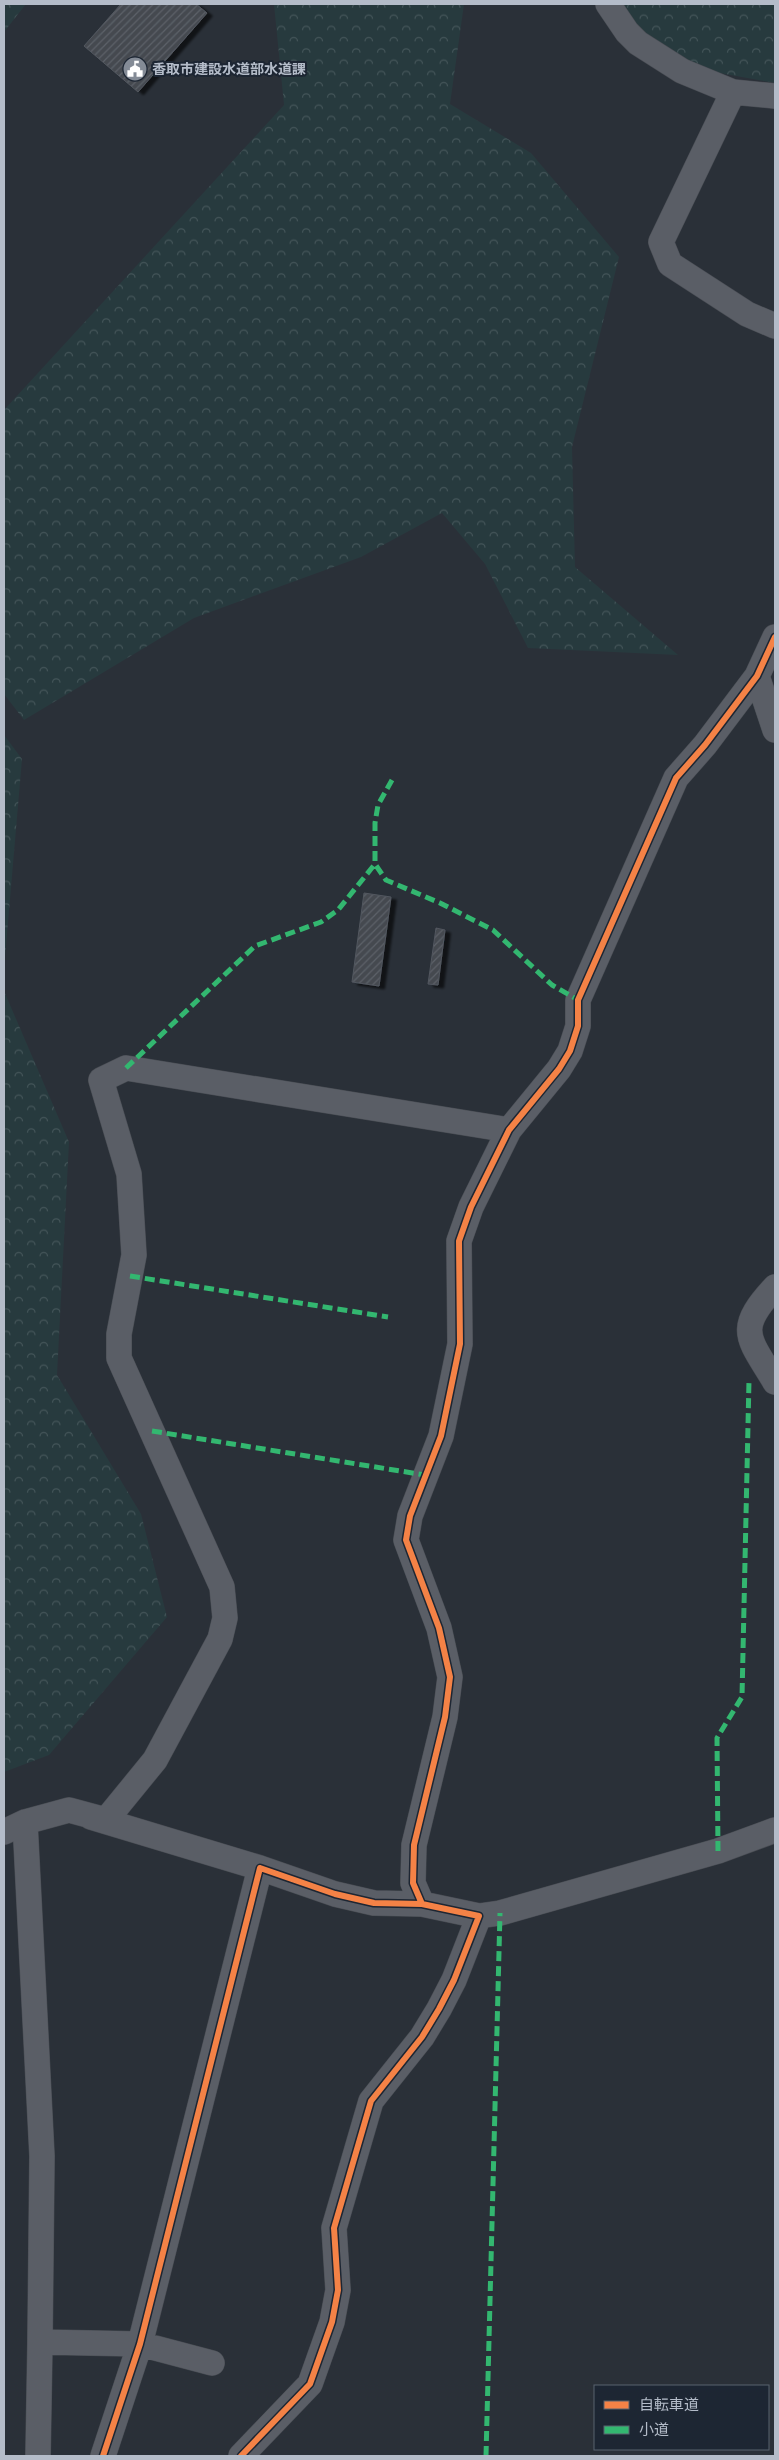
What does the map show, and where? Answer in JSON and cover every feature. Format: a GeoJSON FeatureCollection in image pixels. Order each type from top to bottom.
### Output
{"type":"FeatureCollection","features":[{"type":"Feature","properties":{"kind":"street"},"geometry":{"type":"LineString","coordinates":[[608,4],[626,32],[645,48],[682,71],[733,92],[775,96]]}},
{"type":"Feature","properties":{"kind":"street"},"geometry":{"type":"LineString","coordinates":[[733,92],[661,242],[670,264],[747,314],[775,326]]}},
{"type":"Feature","properties":{"kind":"street"},"geometry":{"type":"LineString","coordinates":[[422,1904],[413,1883],[414,1845],[445,1717],[450,1677],[439,1628],[406,1540],[416,1496],[440,1436],[460,1344],[459,1241],[471,1207],[509,1130],[559,1069],[570,1051],[578,1026],[578,1000],[676,778],[706,745],[757,676],[775,637]]}},
{"type":"Feature","properties":{"kind":"street"},"geometry":{"type":"LineString","coordinates":[[757,676],[775,730]]}},
{"type":"Feature","properties":{"kind":"street"},"geometry":{"type":"LineString","coordinates":[[38,2456],[42,2156],[15,1827],[69,1810],[106,1820],[155,1760],[220,1639],[224,1618],[222,1587],[119,1358],[119,1334],[134,1255],[130,1183],[101,1080],[126,1068],[509,1130]]}},
{"type":"Feature","properties":{"kind":"street"},"geometry":{"type":"LineString","coordinates":[[775,1287],[750,1319],[750,1340],[775,1382]]}},
{"type":"Feature","properties":{"kind":"street"},"geometry":{"type":"LineString","coordinates":[[69,1810],[260,1868],[334,1894],[374,1903],[422,1904],[479,1916],[500,1913],[718,1851],[775,1830]]}},
{"type":"Feature","properties":{"kind":"street"},"geometry":{"type":"LineString","coordinates":[[103,2456],[140,2344],[260,1868]]}},
{"type":"Feature","properties":{"kind":"street"},"geometry":{"type":"LineString","coordinates":[[241,2456],[310,2384],[332,2322],[338,2290],[334,2228],[371,2101],[422,2037],[440,2009],[479,1916]]}},
{"type":"Feature","properties":{"kind":"street"},"geometry":{"type":"LineString","coordinates":[[40,2342],[140,2344],[212,2363]]}},
{"type":"Feature","properties":{"kind":"green space"},"geometry":{"type":"Polygon","coordinates":[[[4,4],[26,4],[4,32],[4,4]]]}},
{"type":"Feature","properties":{"kind":"green space"},"geometry":{"type":"Polygon","coordinates":[[[274,4],[464,4],[450,104],[531,153],[619,257],[572,447],[575,567],[678,655],[528,648],[485,564],[442,513],[361,557],[194,618],[24,720],[4,694],[4,410],[284,105],[274,4]]]}},
{"type":"Feature","properties":{"kind":"green space"},"geometry":{"type":"Polygon","coordinates":[[[619,4],[775,4],[775,83],[686,67],[631,28],[619,4]]]}},
{"type":"Feature","properties":{"kind":"green space"},"geometry":{"type":"Polygon","coordinates":[[[4,735],[22,759],[4,969],[4,735]]]}},
{"type":"Feature","properties":{"kind":"green space"},"geometry":{"type":"Polygon","coordinates":[[[4,991],[69,1142],[57,1375],[141,1514],[167,1617],[49,1755],[4,1772],[4,991]]]}},
{"type":"Feature","properties":{"kind":"building","name":"香取市建設水道部水道課"},"geometry":{"type":"Polygon","coordinates":[[[121,4],[196,4],[207,13],[138,92],[84,46],[121,4]]]}},
{"type":"Feature","properties":{"kind":"building"},"geometry":{"type":"Polygon","coordinates":[[[364,893],[391,897],[379,986],[352,982],[364,893]]]}},
{"type":"Feature","properties":{"kind":"building"},"geometry":{"type":"Polygon","coordinates":[[[436,928],[445,930],[438,985],[428,984],[436,928]]]}},
{"type":"Feature","properties":{"kind":"marked path"},"geometry":{"type":"LineString","coordinates":[[392,780],[378,805],[375,823],[375,864],[386,880],[440,903],[493,930],[552,985],[578,1000]]}},
{"type":"Feature","properties":{"kind":"marked path"},"geometry":{"type":"LineString","coordinates":[[126,1068],[255,946],[321,922],[338,910],[375,864]]}},
{"type":"Feature","properties":{"kind":"marked path"},"geometry":{"type":"LineString","coordinates":[[130,1276],[388,1317]]}},
{"type":"Feature","properties":{"kind":"marked path"},"geometry":{"type":"LineString","coordinates":[[718,1851],[717,1738],[742,1697],[749,1380]]}},
{"type":"Feature","properties":{"kind":"marked path"},"geometry":{"type":"LineString","coordinates":[[152,1431],[425,1475]]}},
{"type":"Feature","properties":{"kind":"marked path"},"geometry":{"type":"LineString","coordinates":[[486,2456],[500,1913]]}},
{"type":"Feature","properties":{"kind":"cycle path"},"geometry":{"type":"LineString","coordinates":[[422,1904],[413,1883],[414,1845],[445,1717],[450,1677],[439,1628],[406,1540],[410,1516],[441,1436],[460,1344],[459,1241],[471,1207],[509,1130],[559,1069],[570,1051],[578,1026],[578,1000],[676,778],[705,745],[757,676],[775,637]]}},
{"type":"Feature","properties":{"kind":"cycle path"},"geometry":{"type":"LineString","coordinates":[[103,2456],[140,2344],[260,1868],[335,1894],[374,1903],[422,1904],[479,1916],[454,1980],[439,2009],[422,2037],[371,2101],[334,2228],[338,2290],[332,2322],[310,2384],[241,2456]]}},
{"type":"Feature","properties":{"kind":"place","name":"香取市建設水道部水道課"},"geometry":{"type":"Point","coordinates":[135,69]}}]}
